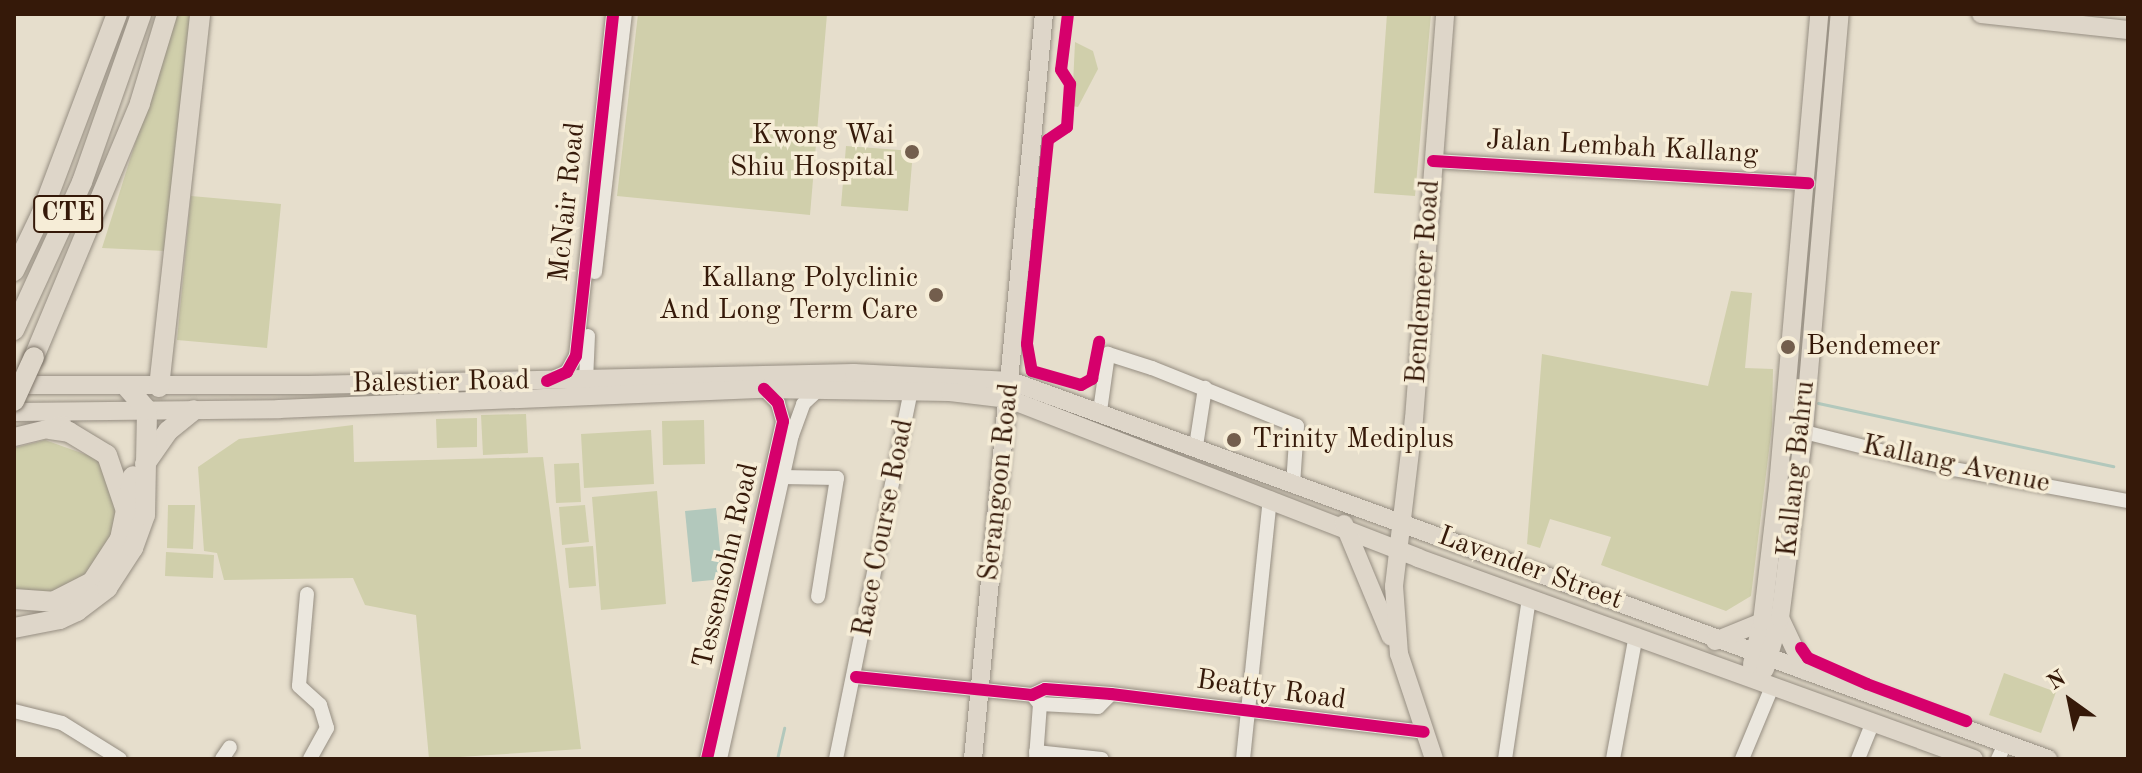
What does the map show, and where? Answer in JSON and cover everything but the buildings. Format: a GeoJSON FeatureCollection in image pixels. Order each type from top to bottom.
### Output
{"type":"FeatureCollection","features":[{"type":"Feature","properties":{"kind":"highway"},"geometry":{"type":"LineString","coordinates":[[14,271],[41,215],[117,14]]}},
{"type":"Feature","properties":{"kind":"highway","name":"CTE"},"geometry":{"type":"LineString","coordinates":[[14,330],[82,182],[141,14]]}},
{"type":"Feature","properties":{"kind":"highway","name":"CTE"},"geometry":{"type":"LineString","coordinates":[[14,401],[140,103],[167,14]]}},
{"type":"Feature","properties":{"kind":"highway"},"geometry":{"type":"LineString","coordinates":[[159,387],[200,14]]}},
{"type":"Feature","properties":{"kind":"highway"},"geometry":{"type":"LineString","coordinates":[[14,628],[60,619],[114,579],[145,515],[145,464],[140,411],[127,387]]}},
{"type":"Feature","properties":{"kind":"highway"},"geometry":{"type":"LineString","coordinates":[[145,464],[168,431],[194,410]]}},
{"type":"Feature","properties":{"kind":"highway"},"geometry":{"type":"LineString","coordinates":[[14,599],[53,602],[92,582],[127,520],[140,411]]}},
{"type":"Feature","properties":{"kind":"highway"},"geometry":{"type":"LineString","coordinates":[[50,429],[69,432],[107,455],[127,520]]}},
{"type":"Feature","properties":{"kind":"main road","name":"Serangoon Road"},"geometry":{"type":"LineString","coordinates":[[973,759],[1044,14]]}},
{"type":"Feature","properties":{"kind":"main road","name":"Bendemeer Road"},"geometry":{"type":"LineString","coordinates":[[1399,654],[1398,550],[1445,14]]}},
{"type":"Feature","properties":{"kind":"main road","name":"Kallang Bahru"},"geometry":{"type":"LineString","coordinates":[[1771,620],[1819,14]]}},
{"type":"Feature","properties":{"kind":"main road","name":"Kallang Bahru"},"geometry":{"type":"LineString","coordinates":[[1760,683],[1761,658],[1771,620],[1804,430],[1840,14]]}},
{"type":"Feature","properties":{"kind":"main road"},"geometry":{"type":"LineString","coordinates":[[1981,14],[2128,30]]}},
{"type":"Feature","properties":{"kind":"main road","name":"Balestier Road"},"geometry":{"type":"LineString","coordinates":[[14,385],[159,387],[586,381],[854,373],[1010,390]]}},
{"type":"Feature","properties":{"kind":"main road","name":"Balestier Road"},"geometry":{"type":"LineString","coordinates":[[14,412],[194,410],[764,389],[1010,390]]}},
{"type":"Feature","properties":{"kind":"main road","name":"Lavender Street"},"geometry":{"type":"LineString","coordinates":[[1010,390],[1100,411],[1293,484],[1402,521],[1761,658],[1805,671],[2002,750],[2048,759]]}},
{"type":"Feature","properties":{"kind":"main road","name":"Lavender Street"},"geometry":{"type":"LineString","coordinates":[[1010,390],[1398,550],[1974,759]]}},
{"type":"Feature","properties":{"kind":"main road"},"geometry":{"type":"LineString","coordinates":[[14,437],[104,412]]}},
{"type":"Feature","properties":{"kind":"main road"},"geometry":{"type":"LineString","coordinates":[[1337,499],[1399,654],[1434,759]]}},
{"type":"Feature","properties":{"kind":"main road"},"geometry":{"type":"LineString","coordinates":[[1715,641],[1771,620],[1805,671]]}},
{"type":"Feature","properties":{"kind":"street","name":"McNair Road"},"geometry":{"type":"LineString","coordinates":[[547,381],[567,372],[576,356],[613,14]]}},
{"type":"Feature","properties":{"kind":"street","name":"McNair Road"},"geometry":{"type":"LineString","coordinates":[[586,381],[625,14]]}},
{"type":"Feature","properties":{"kind":"street","name":"Jalan Lembah Kallang"},"geometry":{"type":"LineString","coordinates":[[1433,161],[1808,183]]}},
{"type":"Feature","properties":{"kind":"street"},"geometry":{"type":"LineString","coordinates":[[1100,411],[1108,354],[1205,388],[1297,426],[1293,484]]}},
{"type":"Feature","properties":{"kind":"street"},"geometry":{"type":"LineString","coordinates":[[1196,446],[1205,388]]}},
{"type":"Feature","properties":{"kind":"street","name":"Tessensohn Road"},"geometry":{"type":"LineString","coordinates":[[707,759],[783,421],[778,403],[764,389]]}},
{"type":"Feature","properties":{"kind":"street","name":"Tessensohn Road"},"geometry":{"type":"LineString","coordinates":[[720,759],[798,411],[818,390]]}},
{"type":"Feature","properties":{"kind":"street","name":"Race Course Road"},"geometry":{"type":"LineString","coordinates":[[836,759],[856,677],[911,391]]}},
{"type":"Feature","properties":{"kind":"street","name":"Kallang Avenue"},"geometry":{"type":"LineString","coordinates":[[1784,428],[1804,430],[1953,469],[2127,498]]}},
{"type":"Feature","properties":{"kind":"street"},"geometry":{"type":"LineString","coordinates":[[782,477],[837,478],[818,596]]}},
{"type":"Feature","properties":{"kind":"street","name":"Beatty Road"},"geometry":{"type":"LineString","coordinates":[[1249,711],[1270,498]]}},
{"type":"Feature","properties":{"kind":"street"},"geometry":{"type":"LineString","coordinates":[[307,594],[299,686],[320,705],[327,726],[310,759]]}},
{"type":"Feature","properties":{"kind":"street"},"geometry":{"type":"LineString","coordinates":[[1505,759],[1529,599]]}},
{"type":"Feature","properties":{"kind":"street"},"geometry":{"type":"LineString","coordinates":[[1613,759],[1636,635]]}},
{"type":"Feature","properties":{"kind":"street","name":"Beatty Road"},"geometry":{"type":"LineString","coordinates":[[856,677],[1036,699],[1045,689],[1111,694],[1424,732]]}},
{"type":"Feature","properties":{"kind":"street"},"geometry":{"type":"LineString","coordinates":[[1742,759],[1760,683]]}},
{"type":"Feature","properties":{"kind":"street"},"geometry":{"type":"LineString","coordinates":[[1036,699],[1036,756],[1102,759]]}},
{"type":"Feature","properties":{"kind":"street"},"geometry":{"type":"LineString","coordinates":[[14,711],[62,723],[120,759]]}},
{"type":"Feature","properties":{"kind":"street"},"geometry":{"type":"LineString","coordinates":[[1243,759],[1249,711]]}},
{"type":"Feature","properties":{"kind":"street"},"geometry":{"type":"LineString","coordinates":[[1858,759],[1873,722]]}},
{"type":"Feature","properties":{"kind":"green space"},"geometry":{"type":"Polygon","coordinates":[[[176,14],[190,14],[165,251],[102,248],[176,14]]]}},
{"type":"Feature","properties":{"kind":"green space"},"geometry":{"type":"Polygon","coordinates":[[[638,14],[827,14],[810,215],[617,196],[638,14]]]}},
{"type":"Feature","properties":{"kind":"green space"},"geometry":{"type":"Polygon","coordinates":[[[1387,14],[1431,14],[1415,196],[1374,193],[1387,14]]]}},
{"type":"Feature","properties":{"kind":"green space"},"geometry":{"type":"Polygon","coordinates":[[[1075,42],[1093,51],[1098,69],[1078,107],[1072,106],[1075,42]]]}},
{"type":"Feature","properties":{"kind":"green space"},"geometry":{"type":"Polygon","coordinates":[[[846,146],[913,151],[908,211],[841,206],[846,146]]]}},
{"type":"Feature","properties":{"kind":"green space"},"geometry":{"type":"Polygon","coordinates":[[[191,196],[281,204],[267,348],[177,340],[191,196]]]}},
{"type":"Feature","properties":{"kind":"green space"},"geometry":{"type":"Polygon","coordinates":[[[1731,291],[1752,293],[1745,368],[1773,369],[1772,426],[1751,596],[1726,611],[1601,565],[1611,537],[1550,519],[1540,548],[1527,544],[1542,354],[1708,386],[1731,291]]]}},
{"type":"Feature","properties":{"kind":"green space"},"geometry":{"type":"Polygon","coordinates":[[[526,414],[528,453],[483,455],[481,415],[526,414]]]}},
{"type":"Feature","properties":{"kind":"green space"},"geometry":{"type":"Polygon","coordinates":[[[477,418],[477,447],[437,448],[436,419],[477,418]]]}},
{"type":"Feature","properties":{"kind":"green space"},"geometry":{"type":"Polygon","coordinates":[[[704,420],[705,464],[663,465],[662,421],[704,420]]]}},
{"type":"Feature","properties":{"kind":"green space"},"geometry":{"type":"Polygon","coordinates":[[[353,425],[354,462],[543,457],[581,749],[429,759],[416,615],[365,605],[353,578],[224,580],[217,553],[204,551],[198,467],[239,439],[353,425]]]}},
{"type":"Feature","properties":{"kind":"green space"},"geometry":{"type":"Polygon","coordinates":[[[651,430],[654,484],[584,488],[581,434],[651,430]]]}},
{"type":"Feature","properties":{"kind":"green space"},"geometry":{"type":"Polygon","coordinates":[[[45,440],[101,460],[113,490],[118,526],[103,560],[59,594],[29,594],[14,589],[14,448],[45,440]]]}},
{"type":"Feature","properties":{"kind":"green space"},"geometry":{"type":"Polygon","coordinates":[[[579,463],[581,502],[556,503],[554,464],[579,463]]]}},
{"type":"Feature","properties":{"kind":"green space"},"geometry":{"type":"Polygon","coordinates":[[[657,491],[666,604],[601,610],[592,497],[657,491]]]}},
{"type":"Feature","properties":{"kind":"green space"},"geometry":{"type":"Polygon","coordinates":[[[168,505],[195,505],[193,549],[167,548],[168,505]]]}},
{"type":"Feature","properties":{"kind":"green space"},"geometry":{"type":"Polygon","coordinates":[[[585,505],[589,542],[562,545],[559,507],[585,505]]]}},
{"type":"Feature","properties":{"kind":"green space"},"geometry":{"type":"Polygon","coordinates":[[[593,546],[596,586],[569,588],[565,548],[593,546]]]}},
{"type":"Feature","properties":{"kind":"green space"},"geometry":{"type":"Polygon","coordinates":[[[166,552],[214,555],[213,578],[165,576],[166,552]]]}},
{"type":"Feature","properties":{"kind":"green space"},"geometry":{"type":"Polygon","coordinates":[[[2004,673],[2056,692],[2041,733],[1989,715],[2004,673]]]}},
{"type":"Feature","properties":{"kind":"shaded area"},"geometry":{"type":"Polygon","coordinates":[[[716,508],[723,579],[692,582],[685,511],[716,508]]]}},
{"type":"Feature","properties":{"kind":"waterway"},"geometry":{"type":"LineString","coordinates":[[1818,403],[2113,466]]}},
{"type":"Feature","properties":{"kind":"waterway"},"geometry":{"type":"LineString","coordinates":[[777,759],[784,728]]}},
{"type":"Feature","properties":{"kind":"cycle path"},"geometry":{"type":"LineString","coordinates":[[547,381],[567,372],[576,356],[613,14]]}},
{"type":"Feature","properties":{"kind":"cycle path"},"geometry":{"type":"LineString","coordinates":[[1068,14],[1061,70],[1070,84],[1067,127],[1048,140],[1027,344],[1032,371],[1081,385],[1092,379],[1099,342]]}},
{"type":"Feature","properties":{"kind":"cycle path"},"geometry":{"type":"LineString","coordinates":[[1433,161],[1808,183]]}},
{"type":"Feature","properties":{"kind":"cycle path"},"geometry":{"type":"LineString","coordinates":[[707,759],[783,421],[778,403],[764,389]]}},
{"type":"Feature","properties":{"kind":"cycle path"},"geometry":{"type":"LineString","coordinates":[[1801,648],[1808,658],[1966,721]]}},
{"type":"Feature","properties":{"kind":"cycle path"},"geometry":{"type":"LineString","coordinates":[[856,677],[1032,695],[1045,689],[1111,694],[1424,732]]}},
{"type":"Feature","properties":{"kind":"place","name":"Kwong Wai Shiu Hospital"},"geometry":{"type":"Point","coordinates":[912,152]}},
{"type":"Feature","properties":{"kind":"place","name":"Kallang Polyclinic And Long Term Care"},"geometry":{"type":"Point","coordinates":[936,295]}},
{"type":"Feature","properties":{"kind":"place","name":"Bendemeer"},"geometry":{"type":"Point","coordinates":[1788,347]}},
{"type":"Feature","properties":{"kind":"place","name":"Trinity Mediplus"},"geometry":{"type":"Point","coordinates":[1234,440]}}]}
